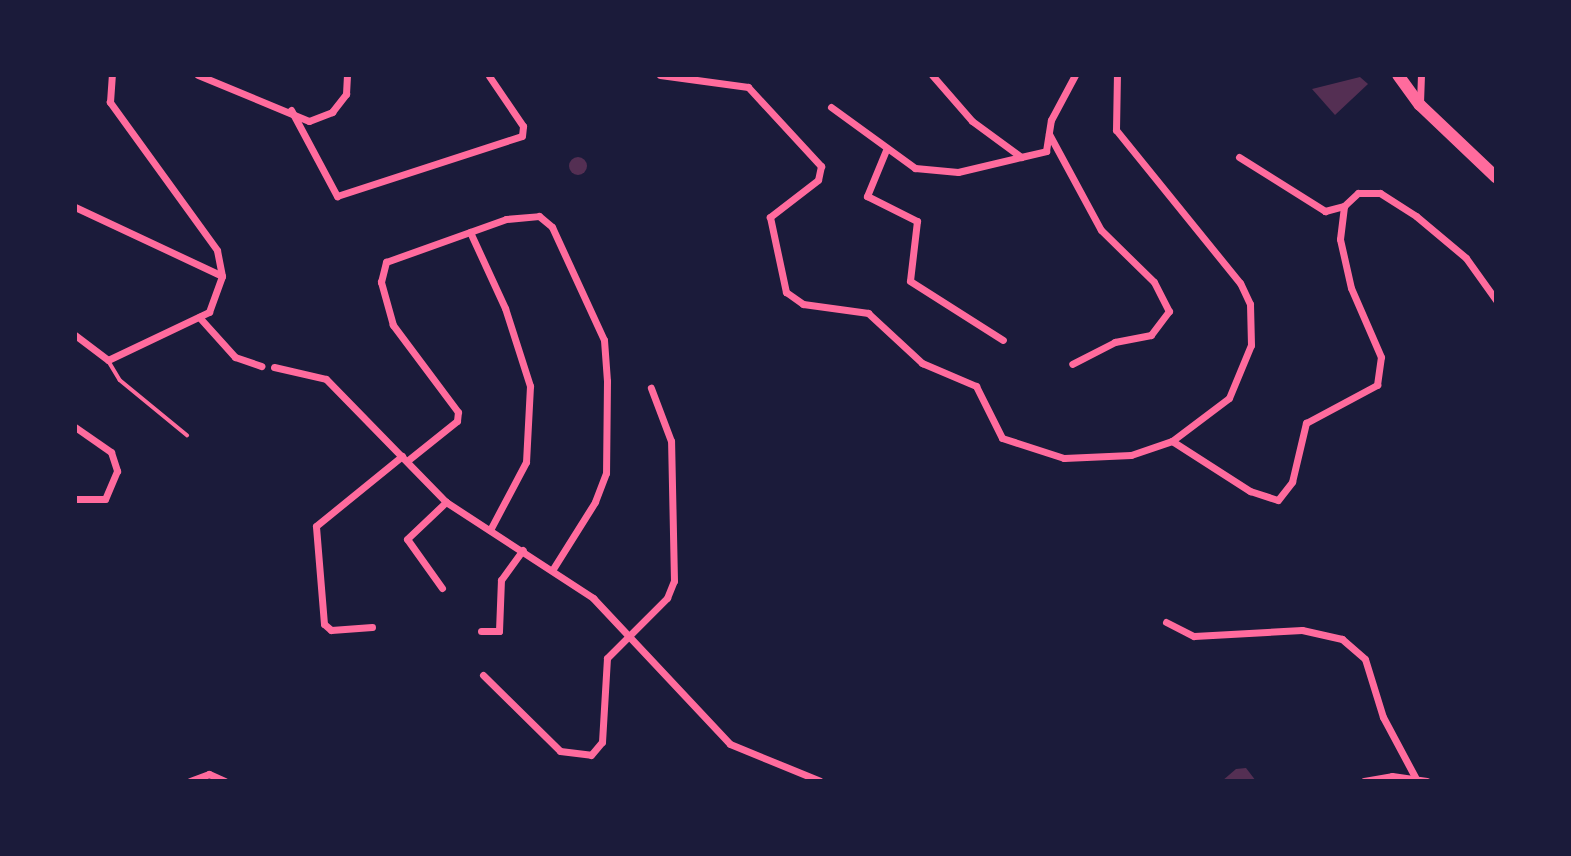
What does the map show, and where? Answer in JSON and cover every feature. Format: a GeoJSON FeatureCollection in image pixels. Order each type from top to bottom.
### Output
{"type":"FeatureCollection","features":[{"type":"Feature","properties":{"kind":"highway"},"geometry":{"type":"LineString","coordinates":[[1398,75],[1420,105],[1496,177]]}},
{"type":"Feature","properties":{"kind":"street"},"geometry":{"type":"LineString","coordinates":[[75,335],[108,360],[199,317],[218,299],[222,276],[217,250],[110,102],[112,75]]}},
{"type":"Feature","properties":{"kind":"street"},"geometry":{"type":"LineString","coordinates":[[198,75],[290,110],[309,121],[332,112],[346,93],[347,75]]}},
{"type":"Feature","properties":{"kind":"street"},"geometry":{"type":"LineString","coordinates":[[660,75],[748,87],[821,166],[818,180],[770,217],[786,292],[795,300],[868,313],[922,363],[976,386],[993,429],[1035,453],[1131,455],[1172,441],[1229,398],[1249,358],[1253,327],[1250,304],[1228,265],[1116,130],[1118,75]]}},
{"type":"Feature","properties":{"kind":"street"},"geometry":{"type":"LineString","coordinates":[[932,75],[972,121],[1021,157]]}},
{"type":"Feature","properties":{"kind":"street"},"geometry":{"type":"LineString","coordinates":[[831,107],[900,162],[934,172],[1046,151],[1049,134],[1075,75]]}},
{"type":"Feature","properties":{"kind":"street"},"geometry":{"type":"LineString","coordinates":[[1420,105],[1421,75]]}},
{"type":"Feature","properties":{"kind":"street"},"geometry":{"type":"LineString","coordinates":[[290,110],[337,196],[522,136],[523,126],[489,76]]}},
{"type":"Feature","properties":{"kind":"street"},"geometry":{"type":"LineString","coordinates":[[1049,134],[1101,230],[1154,282],[1169,311],[1151,335],[1115,342],[1072,364]]}},
{"type":"Feature","properties":{"kind":"street"},"geometry":{"type":"LineString","coordinates":[[886,150],[867,197],[916,220],[910,281],[1003,340]]}},
{"type":"Feature","properties":{"kind":"street"},"geometry":{"type":"LineString","coordinates":[[1239,157],[1325,211],[1344,206],[1358,193],[1387,196],[1466,258],[1496,300]]}},
{"type":"Feature","properties":{"kind":"street"},"geometry":{"type":"LineString","coordinates":[[1172,441],[1250,491],[1278,500],[1292,482],[1306,423],[1381,379],[1381,357],[1342,257],[1344,206]]}},
{"type":"Feature","properties":{"kind":"street"},"geometry":{"type":"LineString","coordinates":[[75,207],[222,276]]}},
{"type":"Feature","properties":{"kind":"street"},"geometry":{"type":"LineString","coordinates":[[372,627],[331,629],[324,624],[316,526],[457,421],[458,412],[403,345],[384,300],[382,270],[386,261],[520,215],[547,221],[604,340],[607,381],[606,473],[596,502],[553,569]]}},
{"type":"Feature","properties":{"kind":"street"},"geometry":{"type":"LineString","coordinates":[[470,232],[505,308],[530,386],[526,462],[490,530]]}},
{"type":"Feature","properties":{"kind":"street"},"geometry":{"type":"LineString","coordinates":[[199,317],[235,357],[261,366]]}},
{"type":"Feature","properties":{"kind":"street"},"geometry":{"type":"LineString","coordinates":[[274,367],[293,367],[326,379],[446,502],[553,569],[593,598],[624,637],[730,744],[820,781]]}},
{"type":"Feature","properties":{"kind":"street"},"geometry":{"type":"LineString","coordinates":[[483,675],[559,751],[590,755],[602,742],[607,658],[624,637],[667,598],[674,581],[671,441],[651,388]]}},
{"type":"Feature","properties":{"kind":"street"},"geometry":{"type":"LineString","coordinates":[[75,427],[110,452],[117,471],[105,499],[75,499]]}},
{"type":"Feature","properties":{"kind":"street"},"geometry":{"type":"LineString","coordinates":[[442,588],[407,539],[446,502]]}},
{"type":"Feature","properties":{"kind":"street"},"geometry":{"type":"LineString","coordinates":[[481,631],[499,631],[501,580],[523,550]]}},
{"type":"Feature","properties":{"kind":"street"},"geometry":{"type":"LineString","coordinates":[[1166,622],[1194,636],[1302,630],[1342,639],[1365,659],[1383,717],[1415,777]]}},
{"type":"Feature","properties":{"kind":"street"},"geometry":{"type":"LineString","coordinates":[[190,781],[209,774],[225,781]]}},
{"type":"Feature","properties":{"kind":"street"},"geometry":{"type":"LineString","coordinates":[[1364,781],[1415,777],[1427,781]]}},
{"type":"Feature","properties":{"kind":"lane"},"geometry":{"type":"LineString","coordinates":[[108,360],[120,380],[187,435]]}},
{"type":"Feature","properties":{"kind":"building"},"geometry":{"type":"Polygon","coordinates":[[[1360,77],[1368,84],[1335,115],[1312,89],[1360,77]]]}},
{"type":"Feature","properties":{"kind":"building"},"geometry":{"type":"Polygon","coordinates":[[[578,157],[586,162],[587,166],[582,174],[578,175],[570,170],[569,166],[574,158],[578,157]]]}},
{"type":"Feature","properties":{"kind":"building"},"geometry":{"type":"Polygon","coordinates":[[[1246,768],[1256,781],[1222,781],[1236,769],[1246,768]]]}}]}
